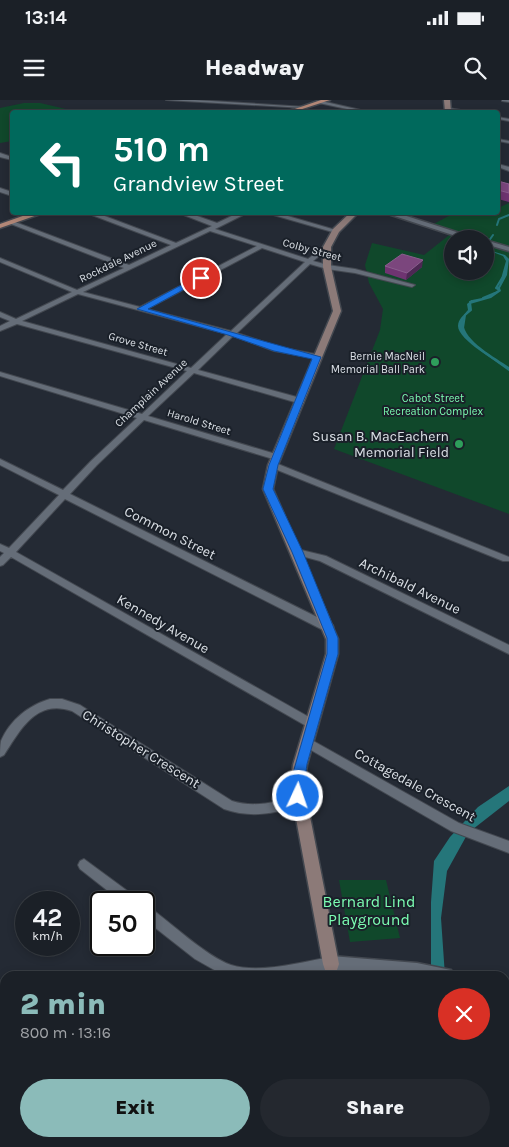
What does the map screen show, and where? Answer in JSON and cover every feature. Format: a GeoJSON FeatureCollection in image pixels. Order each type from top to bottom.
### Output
{"type":"FeatureCollection","features":[{"type":"Feature","properties":{"kind":"main road"},"geometry":{"type":"LineString","coordinates":[[295,110],[324,101]]}},
{"type":"Feature","properties":{"kind":"main road"},"geometry":{"type":"LineString","coordinates":[[0,226],[35,215]]}},
{"type":"Feature","properties":{"kind":"main road"},"geometry":{"type":"LineString","coordinates":[[332,970],[299,802],[297,780],[332,654],[332,638],[297,552],[268,489],[275,461],[337,311],[327,267],[327,247],[336,232],[353,215]]}},
{"type":"Feature","properties":{"kind":"street"},"geometry":{"type":"LineString","coordinates":[[170,100],[304,107]]}},
{"type":"Feature","properties":{"kind":"street"},"geometry":{"type":"LineString","coordinates":[[241,103],[250,100]]}},
{"type":"Feature","properties":{"kind":"street"},"geometry":{"type":"LineString","coordinates":[[504,100],[509,101]]}},
{"type":"Feature","properties":{"kind":"street"},"geometry":{"type":"LineString","coordinates":[[324,101],[358,110]]}},
{"type":"Feature","properties":{"kind":"street"},"geometry":{"type":"LineString","coordinates":[[95,215],[175,245]]}},
{"type":"Feature","properties":{"kind":"street"},"geometry":{"type":"LineString","coordinates":[[188,215],[216,225]]}},
{"type":"Feature","properties":{"kind":"street","name":"Rockdale Avenue"},"geometry":{"type":"LineString","coordinates":[[0,328],[239,215]]}},
{"type":"Feature","properties":{"kind":"street"},"geometry":{"type":"LineString","coordinates":[[276,215],[336,232]]}},
{"type":"Feature","properties":{"kind":"street"},"geometry":{"type":"LineString","coordinates":[[395,215],[444,230]]}},
{"type":"Feature","properties":{"kind":"street"},"geometry":{"type":"LineString","coordinates":[[14,223],[128,267]]}},
{"type":"Feature","properties":{"kind":"street","name":"Colby Street"},"geometry":{"type":"LineString","coordinates":[[209,229],[327,267],[355,271],[412,286]]}},
{"type":"Feature","properties":{"kind":"street"},"geometry":{"type":"LineString","coordinates":[[494,245],[509,249]]}},
{"type":"Feature","properties":{"kind":"street"},"geometry":{"type":"LineString","coordinates":[[141,309],[262,246]]}},
{"type":"Feature","properties":{"kind":"street","name":"Champlain Avenue"},"geometry":{"type":"LineString","coordinates":[[0,563],[5,549],[308,260],[327,247]]}},
{"type":"Feature","properties":{"kind":"street"},"geometry":{"type":"LineString","coordinates":[[0,260],[76,292],[231,333],[268,346],[317,357]]}},
{"type":"Feature","properties":{"kind":"street","name":"Grove Street"},"geometry":{"type":"LineString","coordinates":[[0,314],[15,321],[301,401]]}},
{"type":"Feature","properties":{"kind":"street","name":"Harold Street"},"geometry":{"type":"LineString","coordinates":[[0,374],[142,417],[275,461],[506,559]]}},
{"type":"Feature","properties":{"kind":"street","name":"Common Street"},"geometry":{"type":"LineString","coordinates":[[0,462],[329,628]]}},
{"type":"Feature","properties":{"kind":"street","name":"Kennedy Avenue"},"geometry":{"type":"LineString","coordinates":[[5,549],[312,724]]}},
{"type":"Feature","properties":{"kind":"street","name":"Archibald Avenue"},"geometry":{"type":"LineString","coordinates":[[297,552],[323,558],[509,650]]}},
{"type":"Feature","properties":{"kind":"street","name":"Christopher Crescent"},"geometry":{"type":"LineString","coordinates":[[0,752],[18,724],[27,714],[45,705],[65,704],[76,708],[228,805],[242,809],[261,810],[299,802]]}},
{"type":"Feature","properties":{"kind":"street","name":"Cottagedale Crescent"},"geometry":{"type":"LineString","coordinates":[[308,742],[455,827],[509,847]]}},
{"type":"Feature","properties":{"kind":"street"},"geometry":{"type":"LineString","coordinates":[[84,865],[118,891]]}},
{"type":"Feature","properties":{"kind":"street"},"geometry":{"type":"LineString","coordinates":[[155,919],[212,962],[231,971]]}},
{"type":"Feature","properties":{"kind":"street"},"geometry":{"type":"LineString","coordinates":[[298,971],[357,968],[416,971]]}},
{"type":"Feature","properties":{"kind":"green space"},"geometry":{"type":"Polygon","coordinates":[[[24,103],[40,103],[70,110],[10,110],[10,141],[0,143],[0,108],[24,103]]]}},
{"type":"Feature","properties":{"kind":"green space","name":"Cabot Street Recreation Complex"},"geometry":{"type":"Polygon","coordinates":[[[509,203],[509,514],[334,449],[380,330],[383,309],[369,283],[365,265],[372,243],[424,255],[444,239],[444,280],[494,280],[494,230],[447,230],[432,225],[450,215],[500,215],[500,207],[509,203]]]}},
{"type":"Feature","properties":{"kind":"green space","name":"Bernard Lind Playground"},"geometry":{"type":"Polygon","coordinates":[[[339,880],[386,880],[400,938],[350,942],[339,880]]]}},
{"type":"Feature","properties":{"kind":"shaded area"},"geometry":{"type":"Polygon","coordinates":[[[494,252],[505,255],[509,259],[507,275],[500,288],[501,291],[491,298],[470,304],[471,310],[465,318],[464,326],[467,334],[474,342],[509,367],[509,370],[464,338],[458,326],[460,319],[468,310],[467,304],[472,300],[487,297],[498,290],[496,288],[499,286],[506,261],[503,256],[494,252]]]}},
{"type":"Feature","properties":{"kind":"shaded area"},"geometry":{"type":"Polygon","coordinates":[[[509,786],[509,801],[468,833],[447,871],[441,918],[445,971],[431,971],[431,902],[434,861],[450,837],[478,807],[509,786]]]}},
{"type":"Feature","properties":{"kind":"building"},"geometry":{"type":"Polygon","coordinates":[[[500,182],[509,184],[509,193],[500,191],[500,182]]]}},
{"type":"Feature","properties":{"kind":"building"},"geometry":{"type":"Polygon","coordinates":[[[402,254],[423,260],[407,273],[385,266],[402,254]]]}},
{"type":"Feature","properties":{"kind":"waterway"},"geometry":{"type":"LineString","coordinates":[[497,225],[499,219],[509,215]]}},
{"type":"Feature","properties":{"kind":"waterway"},"geometry":{"type":"LineString","coordinates":[[498,289],[496,288],[502,278]]}},
{"type":"Feature","properties":{"kind":"waterway"},"geometry":{"type":"LineString","coordinates":[[483,298],[495,293]]}},
{"type":"Feature","properties":{"kind":"waterway"},"geometry":{"type":"LineString","coordinates":[[463,328],[465,315],[471,310],[470,302],[472,301]]}},
{"type":"Feature","properties":{"kind":"waterway"},"geometry":{"type":"LineString","coordinates":[[481,350],[509,370]]}},
{"type":"Feature","properties":{"kind":"place","name":"Bernie MacNeil Memorial Ball Park"},"geometry":{"type":"Point","coordinates":[435,362]}},
{"type":"Feature","properties":{"kind":"place","name":"Susan B. MacEachern Memorial Field"},"geometry":{"type":"Point","coordinates":[459,444]}},
{"type":"Feature","properties":{"kind":"route"},"geometry":{"type":"LineString","coordinates":[[201,278],[141,309],[231,333],[277,349],[317,357],[301,401],[273,465],[268,489],[327,623],[333,646],[308,742],[300,764],[297,780],[298,796]]}}]}
